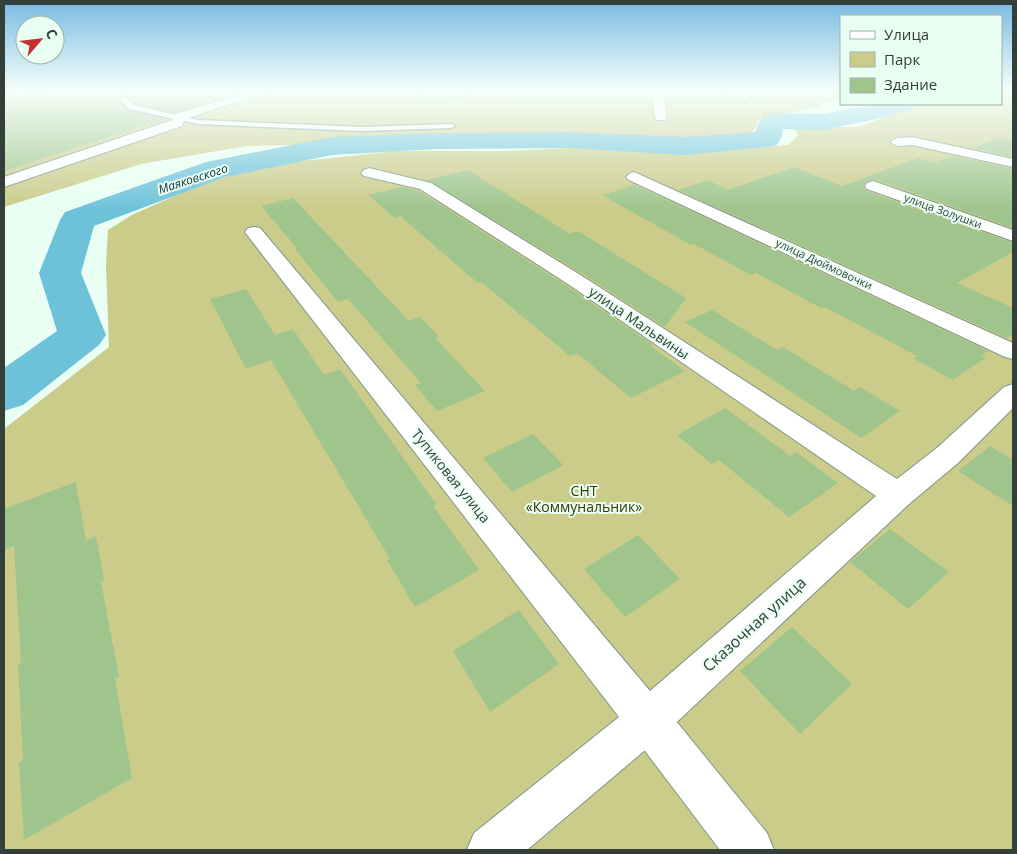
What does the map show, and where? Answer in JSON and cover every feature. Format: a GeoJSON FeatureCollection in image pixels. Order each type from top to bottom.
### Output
{"type":"FeatureCollection","features":[{"type":"Feature","properties":{"kind":"street"},"geometry":{"type":"LineString","coordinates":[[4,182],[151,131]]}},
{"type":"Feature","properties":{"kind":"street"},"geometry":{"type":"LineString","coordinates":[[897,142],[912,141],[1013,163]]}},
{"type":"Feature","properties":{"kind":"street","name":"улица Мальвины"},"geometry":{"type":"LineString","coordinates":[[369,173],[425,186],[575,280],[898,495]]}},
{"type":"Feature","properties":{"kind":"street","name":"улица Дюймовочки"},"geometry":{"type":"LineString","coordinates":[[634,177],[1013,352]]}},
{"type":"Feature","properties":{"kind":"street","name":"улица Золушки"},"geometry":{"type":"LineString","coordinates":[[873,186],[1013,236]]}},
{"type":"Feature","properties":{"kind":"street","name":"Тупиковая улица"},"geometry":{"type":"LineString","coordinates":[[254,232],[648,720],[750,850]]}},
{"type":"Feature","properties":{"kind":"street","name":"Сказочная улица"},"geometry":{"type":"LineString","coordinates":[[490,850],[648,720],[898,495],[948,455],[1013,393]]}},
{"type":"Feature","properties":{"kind":"green space"},"geometry":{"type":"Polygon","coordinates":[[[4,131],[753,131],[751,134],[681,140],[469,137],[402,143],[246,146],[141,164],[4,207],[4,131]]]}},
{"type":"Feature","properties":{"kind":"green space","name":"СНТ «Коммунальник»"},"geometry":{"type":"Polygon","coordinates":[[[795,131],[1013,131],[1013,850],[4,850],[4,429],[109,347],[106,265],[108,230],[132,215],[203,183],[273,164],[398,151],[507,151],[591,147],[695,153],[788,145],[798,135],[795,131]]]}},
{"type":"Feature","properties":{"kind":"building"},"geometry":{"type":"Polygon","coordinates":[[[4,131],[128,131],[4,171],[4,131]]]}},
{"type":"Feature","properties":{"kind":"building"},"geometry":{"type":"Polygon","coordinates":[[[999,138],[1013,142],[1013,157],[973,148],[999,138]]]}},
{"type":"Feature","properties":{"kind":"building"},"geometry":{"type":"Polygon","coordinates":[[[953,156],[1013,169],[1013,228],[874,179],[865,182],[863,187],[866,191],[1013,243],[1013,252],[957,283],[1013,308],[1013,334],[1007,338],[678,190],[708,180],[728,190],[794,167],[842,186],[918,158],[934,163],[953,156]]]}},
{"type":"Feature","properties":{"kind":"building"},"geometry":{"type":"Polygon","coordinates":[[[468,170],[570,234],[578,231],[686,298],[665,327],[583,274],[427,180],[468,170]]]}},
{"type":"Feature","properties":{"kind":"building"},"geometry":{"type":"Polygon","coordinates":[[[635,185],[988,351],[981,356],[985,358],[953,380],[913,358],[917,356],[825,307],[821,308],[756,273],[751,275],[694,244],[691,245],[602,195],[635,185]]]}},
{"type":"Feature","properties":{"kind":"building"},"geometry":{"type":"Polygon","coordinates":[[[402,187],[419,191],[567,286],[653,345],[652,347],[685,371],[631,398],[577,353],[570,356],[481,282],[478,283],[400,216],[395,218],[368,195],[402,187]]]}},
{"type":"Feature","properties":{"kind":"building"},"geometry":{"type":"Polygon","coordinates":[[[293,198],[409,321],[420,317],[439,337],[435,338],[485,391],[437,411],[415,385],[421,383],[348,299],[338,302],[295,249],[297,248],[261,206],[293,198]]]}},
{"type":"Feature","properties":{"kind":"building"},"geometry":{"type":"Polygon","coordinates":[[[246,289],[275,335],[293,329],[324,375],[340,369],[436,504],[433,506],[479,570],[415,607],[387,560],[390,559],[271,360],[246,369],[210,299],[246,289]]]}},
{"type":"Feature","properties":{"kind":"building"},"geometry":{"type":"Polygon","coordinates":[[[712,310],[777,350],[783,347],[854,391],[860,387],[900,411],[861,438],[685,322],[712,310]]]}},
{"type":"Feature","properties":{"kind":"building"},"geometry":{"type":"Polygon","coordinates":[[[725,408],[790,456],[796,452],[838,483],[789,517],[719,460],[712,464],[677,435],[725,408]]]}},
{"type":"Feature","properties":{"kind":"building"},"geometry":{"type":"Polygon","coordinates":[[[533,434],[563,465],[512,492],[483,458],[533,434]]]}},
{"type":"Feature","properties":{"kind":"building"},"geometry":{"type":"Polygon","coordinates":[[[990,446],[1013,460],[1013,506],[958,471],[990,446]]]}},
{"type":"Feature","properties":{"kind":"building"},"geometry":{"type":"Polygon","coordinates":[[[76,482],[86,541],[96,536],[104,580],[101,582],[119,677],[115,679],[132,778],[24,840],[19,762],[23,760],[18,664],[21,663],[14,546],[4,550],[4,509],[76,482]]]}},
{"type":"Feature","properties":{"kind":"building"},"geometry":{"type":"Polygon","coordinates":[[[890,529],[949,572],[908,609],[850,562],[890,529]]]}},
{"type":"Feature","properties":{"kind":"building"},"geometry":{"type":"Polygon","coordinates":[[[638,535],[680,579],[625,617],[584,569],[638,535]]]}},
{"type":"Feature","properties":{"kind":"building"},"geometry":{"type":"Polygon","coordinates":[[[519,610],[559,664],[490,712],[453,651],[519,610]]]}},
{"type":"Feature","properties":{"kind":"building"},"geometry":{"type":"Polygon","coordinates":[[[792,627],[852,684],[800,734],[740,671],[792,627]]]}},
{"type":"Feature","properties":{"kind":"waterway","name":"Маяковского"},"geometry":{"type":"LineString","coordinates":[[4,393],[82,335],[60,273],[78,220],[217,169],[332,146],[437,141],[570,140],[684,146],[767,139],[769,131]]}}]}
